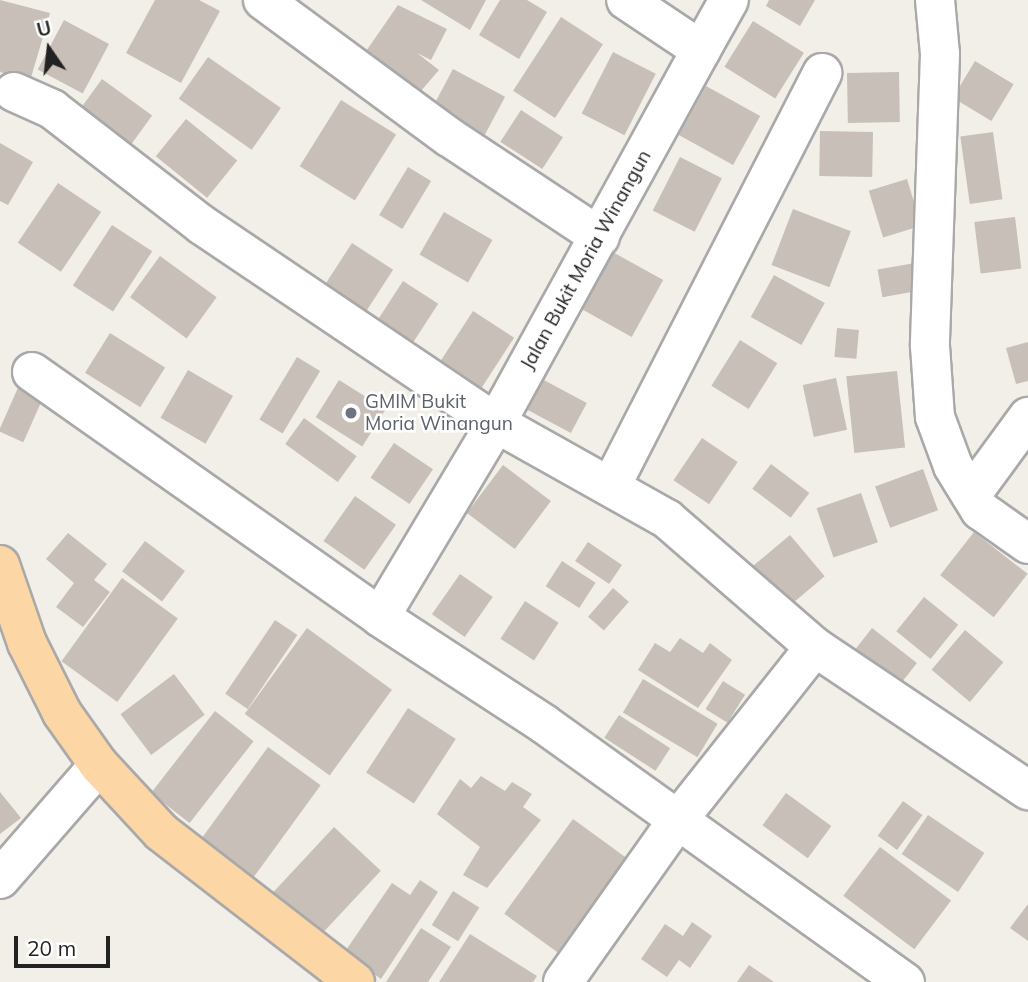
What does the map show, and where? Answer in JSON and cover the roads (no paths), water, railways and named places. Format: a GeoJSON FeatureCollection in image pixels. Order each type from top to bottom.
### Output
{"type":"FeatureCollection","features":[{"type":"Feature","properties":{"kind":"main road"},"geometry":{"type":"LineString","coordinates":[[0,565],[27,643],[62,713],[99,765],[161,832],[355,982]]}},
{"type":"Feature","properties":{"kind":"street"},"geometry":{"type":"LineString","coordinates":[[264,0],[449,137],[600,237]]}},
{"type":"Feature","properties":{"kind":"street"},"geometry":{"type":"LineString","coordinates":[[626,0],[701,50]]}},
{"type":"Feature","properties":{"kind":"street","name":"Jalan Bukit Moria Winangun"},"geometry":{"type":"LineString","coordinates":[[380,617],[496,422],[729,0]]}},
{"type":"Feature","properties":{"kind":"street"},"geometry":{"type":"LineString","coordinates":[[935,0],[940,54],[930,346],[935,417],[953,466],[971,495],[996,526],[1028,544]]}},
{"type":"Feature","properties":{"kind":"street"},"geometry":{"type":"LineString","coordinates":[[611,486],[822,73]]}},
{"type":"Feature","properties":{"kind":"street"},"geometry":{"type":"LineString","coordinates":[[14,92],[52,109],[202,225],[496,422],[667,519],[815,647],[1028,790]]}},
{"type":"Feature","properties":{"kind":"street"},"geometry":{"type":"LineString","coordinates":[[32,373],[380,617],[544,724],[905,982]]}},
{"type":"Feature","properties":{"kind":"street"},"geometry":{"type":"LineString","coordinates":[[971,495],[1028,417]]}},
{"type":"Feature","properties":{"kind":"street"},"geometry":{"type":"LineString","coordinates":[[563,982],[677,821],[815,647]]}},
{"type":"Feature","properties":{"kind":"street"},"geometry":{"type":"LineString","coordinates":[[0,879],[99,765]]}},
{"type":"Feature","properties":{"kind":"place","name":"GMIM Bukit Moria Winangun"},"geometry":{"type":"Point","coordinates":[351,413]}}]}
